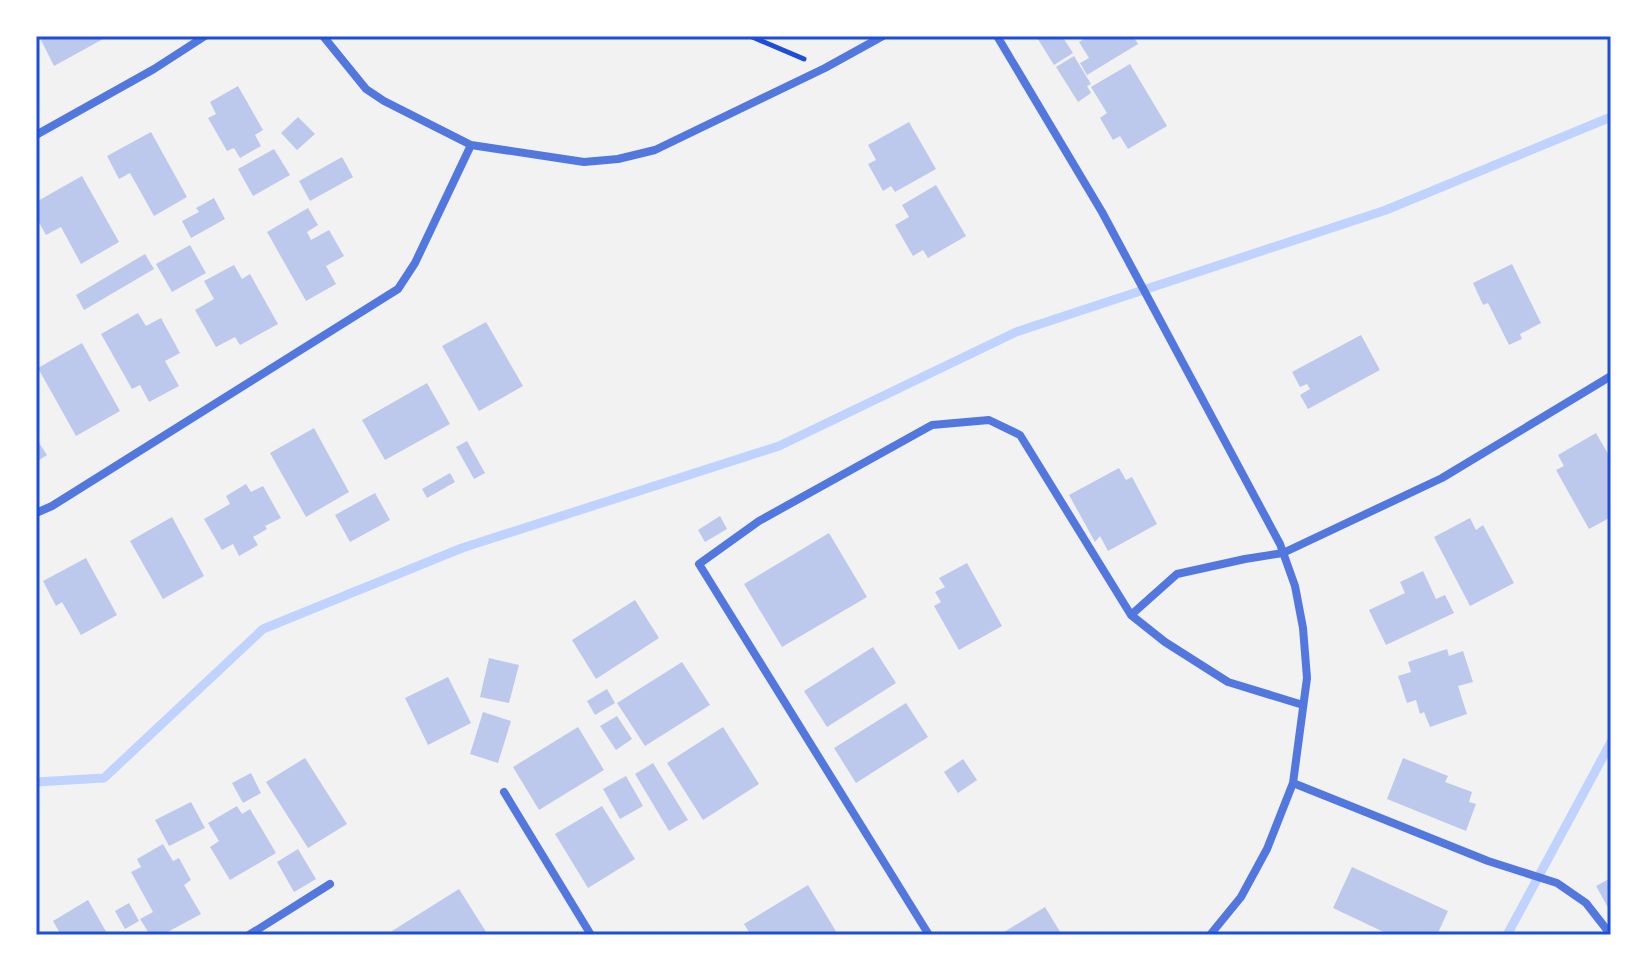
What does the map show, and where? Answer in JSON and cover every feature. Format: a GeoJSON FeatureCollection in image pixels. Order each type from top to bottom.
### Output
{"type":"FeatureCollection","features":[{"type":"Feature","properties":{"kind":"street"},"geometry":{"type":"LineString","coordinates":[[36,135],[154,69],[205,36]]}},
{"type":"Feature","properties":{"kind":"street"},"geometry":{"type":"LineString","coordinates":[[323,36],[366,89],[471,145],[584,162],[618,159],[655,150],[825,68],[883,36]]}},
{"type":"Feature","properties":{"kind":"street"},"geometry":{"type":"LineString","coordinates":[[997,36],[1102,212],[1275,534],[1295,586],[1303,628],[1307,678],[1293,783],[1267,849],[1241,897],[1210,935]]}},
{"type":"Feature","properties":{"kind":"street"},"geometry":{"type":"LineString","coordinates":[[36,513],[52,506],[398,289],[415,263],[471,145]]}},
{"type":"Feature","properties":{"kind":"street"},"geometry":{"type":"LineString","coordinates":[[1131,615],[1177,574],[1283,553],[1442,478],[1611,376]]}},
{"type":"Feature","properties":{"kind":"street"},"geometry":{"type":"LineString","coordinates":[[929,935],[699,564],[759,521],[932,425],[989,420],[1020,435],[1131,615],[1165,642],[1228,682],[1303,705]]}},
{"type":"Feature","properties":{"kind":"street"},"geometry":{"type":"LineString","coordinates":[[1293,783],[1488,861],[1557,883],[1586,903],[1611,935]]}},
{"type":"Feature","properties":{"kind":"street"},"geometry":{"type":"LineString","coordinates":[[504,792],[591,935]]}},
{"type":"Feature","properties":{"kind":"street"},"geometry":{"type":"LineString","coordinates":[[249,935],[330,884]]}},
{"type":"Feature","properties":{"kind":"path"},"geometry":{"type":"LineString","coordinates":[[750,36],[825,68]]}},
{"type":"Feature","properties":{"kind":"building"},"geometry":{"type":"Polygon","coordinates":[[[39,36],[104,36],[105,38],[54,66],[39,36]]]}},
{"type":"Feature","properties":{"kind":"building"},"geometry":{"type":"Polygon","coordinates":[[[1036,36],[1062,36],[1073,53],[1054,65],[1036,36]]]}},
{"type":"Feature","properties":{"kind":"building"},"geometry":{"type":"Polygon","coordinates":[[[1089,36],[1133,36],[1138,44],[1087,75],[1080,63],[1089,58],[1079,42],[1089,36]]]}},
{"type":"Feature","properties":{"kind":"building"},"geometry":{"type":"Polygon","coordinates":[[[1074,56],[1091,84],[1087,86],[1091,93],[1078,102],[1056,67],[1074,56]]]}},
{"type":"Feature","properties":{"kind":"building"},"geometry":{"type":"Polygon","coordinates":[[[1130,64],[1167,126],[1128,149],[1120,136],[1113,140],[1100,118],[1107,113],[1091,87],[1130,64]]]}},
{"type":"Feature","properties":{"kind":"building"},"geometry":{"type":"Polygon","coordinates":[[[238,86],[263,130],[255,135],[261,146],[240,158],[234,148],[227,151],[208,118],[216,114],[210,102],[238,86]]]}},
{"type":"Feature","properties":{"kind":"building"},"geometry":{"type":"Polygon","coordinates":[[[298,117],[315,134],[297,150],[281,133],[298,117]]]}},
{"type":"Feature","properties":{"kind":"building"},"geometry":{"type":"Polygon","coordinates":[[[909,122],[936,169],[895,192],[891,186],[883,191],[868,164],[876,160],[868,145],[909,122]]]}},
{"type":"Feature","properties":{"kind":"building"},"geometry":{"type":"Polygon","coordinates":[[[151,132],[187,197],[154,216],[130,173],[119,179],[107,156],[151,132]]]}},
{"type":"Feature","properties":{"kind":"building"},"geometry":{"type":"Polygon","coordinates":[[[274,149],[290,175],[253,196],[238,169],[274,149]]]}},
{"type":"Feature","properties":{"kind":"building"},"geometry":{"type":"Polygon","coordinates":[[[342,157],[353,177],[310,201],[299,181],[342,157]]]}},
{"type":"Feature","properties":{"kind":"building"},"geometry":{"type":"Polygon","coordinates":[[[82,176],[119,242],[81,264],[61,227],[46,235],[36,217],[36,202],[82,176]]]}},
{"type":"Feature","properties":{"kind":"building"},"geometry":{"type":"Polygon","coordinates":[[[936,185],[966,236],[928,258],[923,250],[913,256],[895,225],[909,217],[902,205],[936,185]]]}},
{"type":"Feature","properties":{"kind":"building"},"geometry":{"type":"Polygon","coordinates":[[[214,198],[225,219],[191,238],[182,221],[199,212],[196,208],[214,198]]]}},
{"type":"Feature","properties":{"kind":"building"},"geometry":{"type":"Polygon","coordinates":[[[308,208],[318,225],[307,232],[311,240],[329,230],[344,256],[326,266],[336,284],[306,301],[267,232],[308,208]]]}},
{"type":"Feature","properties":{"kind":"building"},"geometry":{"type":"Polygon","coordinates":[[[190,245],[206,273],[172,292],[156,264],[190,245]]]}},
{"type":"Feature","properties":{"kind":"building"},"geometry":{"type":"Polygon","coordinates":[[[145,254],[154,269],[84,310],[76,295],[145,254]]]}},
{"type":"Feature","properties":{"kind":"building"},"geometry":{"type":"Polygon","coordinates":[[[1512,264],[1541,323],[1520,334],[1522,339],[1509,345],[1488,303],[1483,305],[1473,283],[1512,264]]]}},
{"type":"Feature","properties":{"kind":"building"},"geometry":{"type":"Polygon","coordinates":[[[234,265],[242,279],[250,274],[278,324],[240,345],[235,337],[216,347],[195,310],[214,299],[204,281],[234,265]]]}},
{"type":"Feature","properties":{"kind":"building"},"geometry":{"type":"Polygon","coordinates":[[[138,313],[146,326],[161,318],[180,353],[165,361],[179,386],[149,402],[140,385],[132,389],[101,334],[138,313]]]}},
{"type":"Feature","properties":{"kind":"building"},"geometry":{"type":"Polygon","coordinates":[[[486,322],[523,386],[479,411],[442,346],[486,322]]]}},
{"type":"Feature","properties":{"kind":"building"},"geometry":{"type":"Polygon","coordinates":[[[1361,335],[1380,370],[1308,409],[1300,395],[1310,389],[1307,384],[1300,387],[1292,372],[1361,335]]]}},
{"type":"Feature","properties":{"kind":"building"},"geometry":{"type":"Polygon","coordinates":[[[82,343],[120,411],[76,436],[38,368],[82,343]]]}},
{"type":"Feature","properties":{"kind":"building"},"geometry":{"type":"Polygon","coordinates":[[[427,383],[450,424],[385,460],[362,420],[427,383]]]}},
{"type":"Feature","properties":{"kind":"building"},"geometry":{"type":"Polygon","coordinates":[[[314,428],[349,492],[306,517],[270,453],[314,428]]]}},
{"type":"Feature","properties":{"kind":"building"},"geometry":{"type":"Polygon","coordinates":[[[1596,433],[1611,459],[1611,517],[1589,529],[1556,470],[1564,466],[1558,455],[1596,433]]]}},
{"type":"Feature","properties":{"kind":"building"},"geometry":{"type":"Polygon","coordinates":[[[36,438],[47,455],[36,462],[36,438]]]}},
{"type":"Feature","properties":{"kind":"building"},"geometry":{"type":"Polygon","coordinates":[[[467,441],[485,473],[474,479],[456,447],[467,441]]]}},
{"type":"Feature","properties":{"kind":"building"},"geometry":{"type":"Polygon","coordinates":[[[1119,468],[1126,480],[1132,477],[1157,524],[1108,551],[1100,536],[1095,542],[1069,495],[1119,468]]]}},
{"type":"Feature","properties":{"kind":"building"},"geometry":{"type":"Polygon","coordinates":[[[450,473],[455,482],[427,498],[422,489],[450,473]]]}},
{"type":"Feature","properties":{"kind":"building"},"geometry":{"type":"Polygon","coordinates":[[[246,484],[251,492],[263,486],[281,518],[265,526],[267,529],[253,537],[258,545],[239,556],[233,544],[222,550],[204,519],[230,504],[226,496],[246,484]]]}},
{"type":"Feature","properties":{"kind":"building"},"geometry":{"type":"Polygon","coordinates":[[[375,493],[390,520],[350,542],[335,515],[375,493]]]}},
{"type":"Feature","properties":{"kind":"building"},"geometry":{"type":"Polygon","coordinates":[[[720,516],[727,529],[705,542],[698,530],[720,516]]]}},
{"type":"Feature","properties":{"kind":"building"},"geometry":{"type":"Polygon","coordinates":[[[172,517],[204,576],[163,599],[130,541],[172,517]]]}},
{"type":"Feature","properties":{"kind":"building"},"geometry":{"type":"Polygon","coordinates":[[[1470,518],[1476,530],[1483,525],[1514,583],[1470,606],[1434,537],[1470,518]]]}},
{"type":"Feature","properties":{"kind":"building"},"geometry":{"type":"Polygon","coordinates":[[[829,533],[867,597],[782,647],[744,584],[829,533]]]}},
{"type":"Feature","properties":{"kind":"building"},"geometry":{"type":"Polygon","coordinates":[[[86,558],[117,615],[81,635],[62,602],[56,606],[43,581],[86,558]]]}},
{"type":"Feature","properties":{"kind":"building"},"geometry":{"type":"Polygon","coordinates":[[[967,563],[1002,626],[959,650],[934,606],[941,602],[935,592],[945,587],[939,578],[967,563]]]}},
{"type":"Feature","properties":{"kind":"building"},"geometry":{"type":"Polygon","coordinates":[[[1423,571],[1436,599],[1445,595],[1454,613],[1386,645],[1369,610],[1405,593],[1400,582],[1423,571]]]}},
{"type":"Feature","properties":{"kind":"building"},"geometry":{"type":"Polygon","coordinates":[[[635,600],[659,638],[596,679],[572,640],[635,600]]]}},
{"type":"Feature","properties":{"kind":"building"},"geometry":{"type":"Polygon","coordinates":[[[873,647],[896,683],[827,727],[804,691],[873,647]]]}},
{"type":"Feature","properties":{"kind":"building"},"geometry":{"type":"Polygon","coordinates":[[[1447,649],[1449,656],[1463,651],[1473,682],[1458,686],[1467,714],[1430,727],[1424,712],[1420,714],[1416,700],[1407,703],[1398,676],[1411,672],[1408,662],[1447,649]]]}},
{"type":"Feature","properties":{"kind":"building"},"geometry":{"type":"Polygon","coordinates":[[[489,658],[519,665],[509,703],[480,697],[489,658]]]}},
{"type":"Feature","properties":{"kind":"building"},"geometry":{"type":"Polygon","coordinates":[[[682,662],[710,705],[645,746],[617,703],[682,662]]]}},
{"type":"Feature","properties":{"kind":"building"},"geometry":{"type":"Polygon","coordinates":[[[448,677],[471,723],[428,745],[405,698],[448,677]]]}},
{"type":"Feature","properties":{"kind":"building"},"geometry":{"type":"Polygon","coordinates":[[[607,689],[615,703],[595,715],[587,701],[607,689]]]}},
{"type":"Feature","properties":{"kind":"building"},"geometry":{"type":"Polygon","coordinates":[[[906,703],[928,737],[856,783],[834,748],[906,703]]]}},
{"type":"Feature","properties":{"kind":"building"},"geometry":{"type":"Polygon","coordinates":[[[483,712],[511,721],[498,763],[470,754],[483,712]]]}},
{"type":"Feature","properties":{"kind":"building"},"geometry":{"type":"Polygon","coordinates":[[[617,716],[632,739],[616,750],[600,726],[617,716]]]}},
{"type":"Feature","properties":{"kind":"building"},"geometry":{"type":"Polygon","coordinates":[[[578,727],[604,770],[539,810],[513,767],[578,727]]]}},
{"type":"Feature","properties":{"kind":"building"},"geometry":{"type":"Polygon","coordinates":[[[723,727],[759,784],[703,820],[667,763],[723,727]]]}},
{"type":"Feature","properties":{"kind":"building"},"geometry":{"type":"Polygon","coordinates":[[[305,758],[347,824],[308,848],[266,782],[305,758]]]}},
{"type":"Feature","properties":{"kind":"building"},"geometry":{"type":"Polygon","coordinates":[[[1403,758],[1448,776],[1445,782],[1472,792],[1469,802],[1476,804],[1466,831],[1387,799],[1403,758]]]}},
{"type":"Feature","properties":{"kind":"building"},"geometry":{"type":"Polygon","coordinates":[[[963,759],[977,780],[958,793],[944,772],[963,759]]]}},
{"type":"Feature","properties":{"kind":"building"},"geometry":{"type":"Polygon","coordinates":[[[653,763],[688,820],[669,831],[635,774],[653,763]]]}},
{"type":"Feature","properties":{"kind":"building"},"geometry":{"type":"Polygon","coordinates":[[[251,773],[261,793],[243,803],[232,783],[251,773]]]}},
{"type":"Feature","properties":{"kind":"building"},"geometry":{"type":"Polygon","coordinates":[[[626,776],[643,806],[620,819],[603,789],[626,776]]]}},
{"type":"Feature","properties":{"kind":"building"},"geometry":{"type":"Polygon","coordinates":[[[191,802],[205,828],[169,846],[155,820],[191,802]]]}},
{"type":"Feature","properties":{"kind":"building"},"geometry":{"type":"Polygon","coordinates":[[[237,806],[242,814],[250,809],[276,853],[230,880],[210,847],[219,841],[208,823],[237,806]]]}},
{"type":"Feature","properties":{"kind":"building"},"geometry":{"type":"Polygon","coordinates":[[[602,806],[635,859],[588,888],[555,834],[602,806]]]}},
{"type":"Feature","properties":{"kind":"building"},"geometry":{"type":"Polygon","coordinates":[[[163,844],[173,861],[179,858],[191,880],[184,885],[201,914],[162,935],[150,935],[140,919],[153,912],[131,872],[141,867],[137,859],[163,844]]]}},
{"type":"Feature","properties":{"kind":"building"},"geometry":{"type":"Polygon","coordinates":[[[298,849],[316,879],[294,892],[277,862],[298,849]]]}},
{"type":"Feature","properties":{"kind":"building"},"geometry":{"type":"Polygon","coordinates":[[[1352,867],[1448,911],[1437,935],[1390,935],[1333,908],[1352,867]]]}},
{"type":"Feature","properties":{"kind":"building"},"geometry":{"type":"Polygon","coordinates":[[[1611,878],[1611,913],[1596,886],[1611,878]]]}},
{"type":"Feature","properties":{"kind":"building"},"geometry":{"type":"Polygon","coordinates":[[[808,885],[837,933],[751,935],[744,924],[808,885]]]}},
{"type":"Feature","properties":{"kind":"building"},"geometry":{"type":"Polygon","coordinates":[[[459,889],[488,935],[394,935],[392,931],[459,889]]]}},
{"type":"Feature","properties":{"kind":"building"},"geometry":{"type":"Polygon","coordinates":[[[88,900],[108,935],[61,935],[53,921],[88,900]]]}},
{"type":"Feature","properties":{"kind":"building"},"geometry":{"type":"Polygon","coordinates":[[[129,903],[139,921],[125,929],[115,911],[129,903]]]}},
{"type":"Feature","properties":{"kind":"building"},"geometry":{"type":"Polygon","coordinates":[[[1045,907],[1062,935],[999,935],[1045,907]]]}},
{"type":"Feature","properties":{"kind":"waterway"},"geometry":{"type":"LineString","coordinates":[[36,782],[104,778],[263,629],[462,548],[779,446],[1016,332],[1386,210],[1611,117]]}},
{"type":"Feature","properties":{"kind":"waterway"},"geometry":{"type":"LineString","coordinates":[[1507,935],[1611,742]]}}]}
